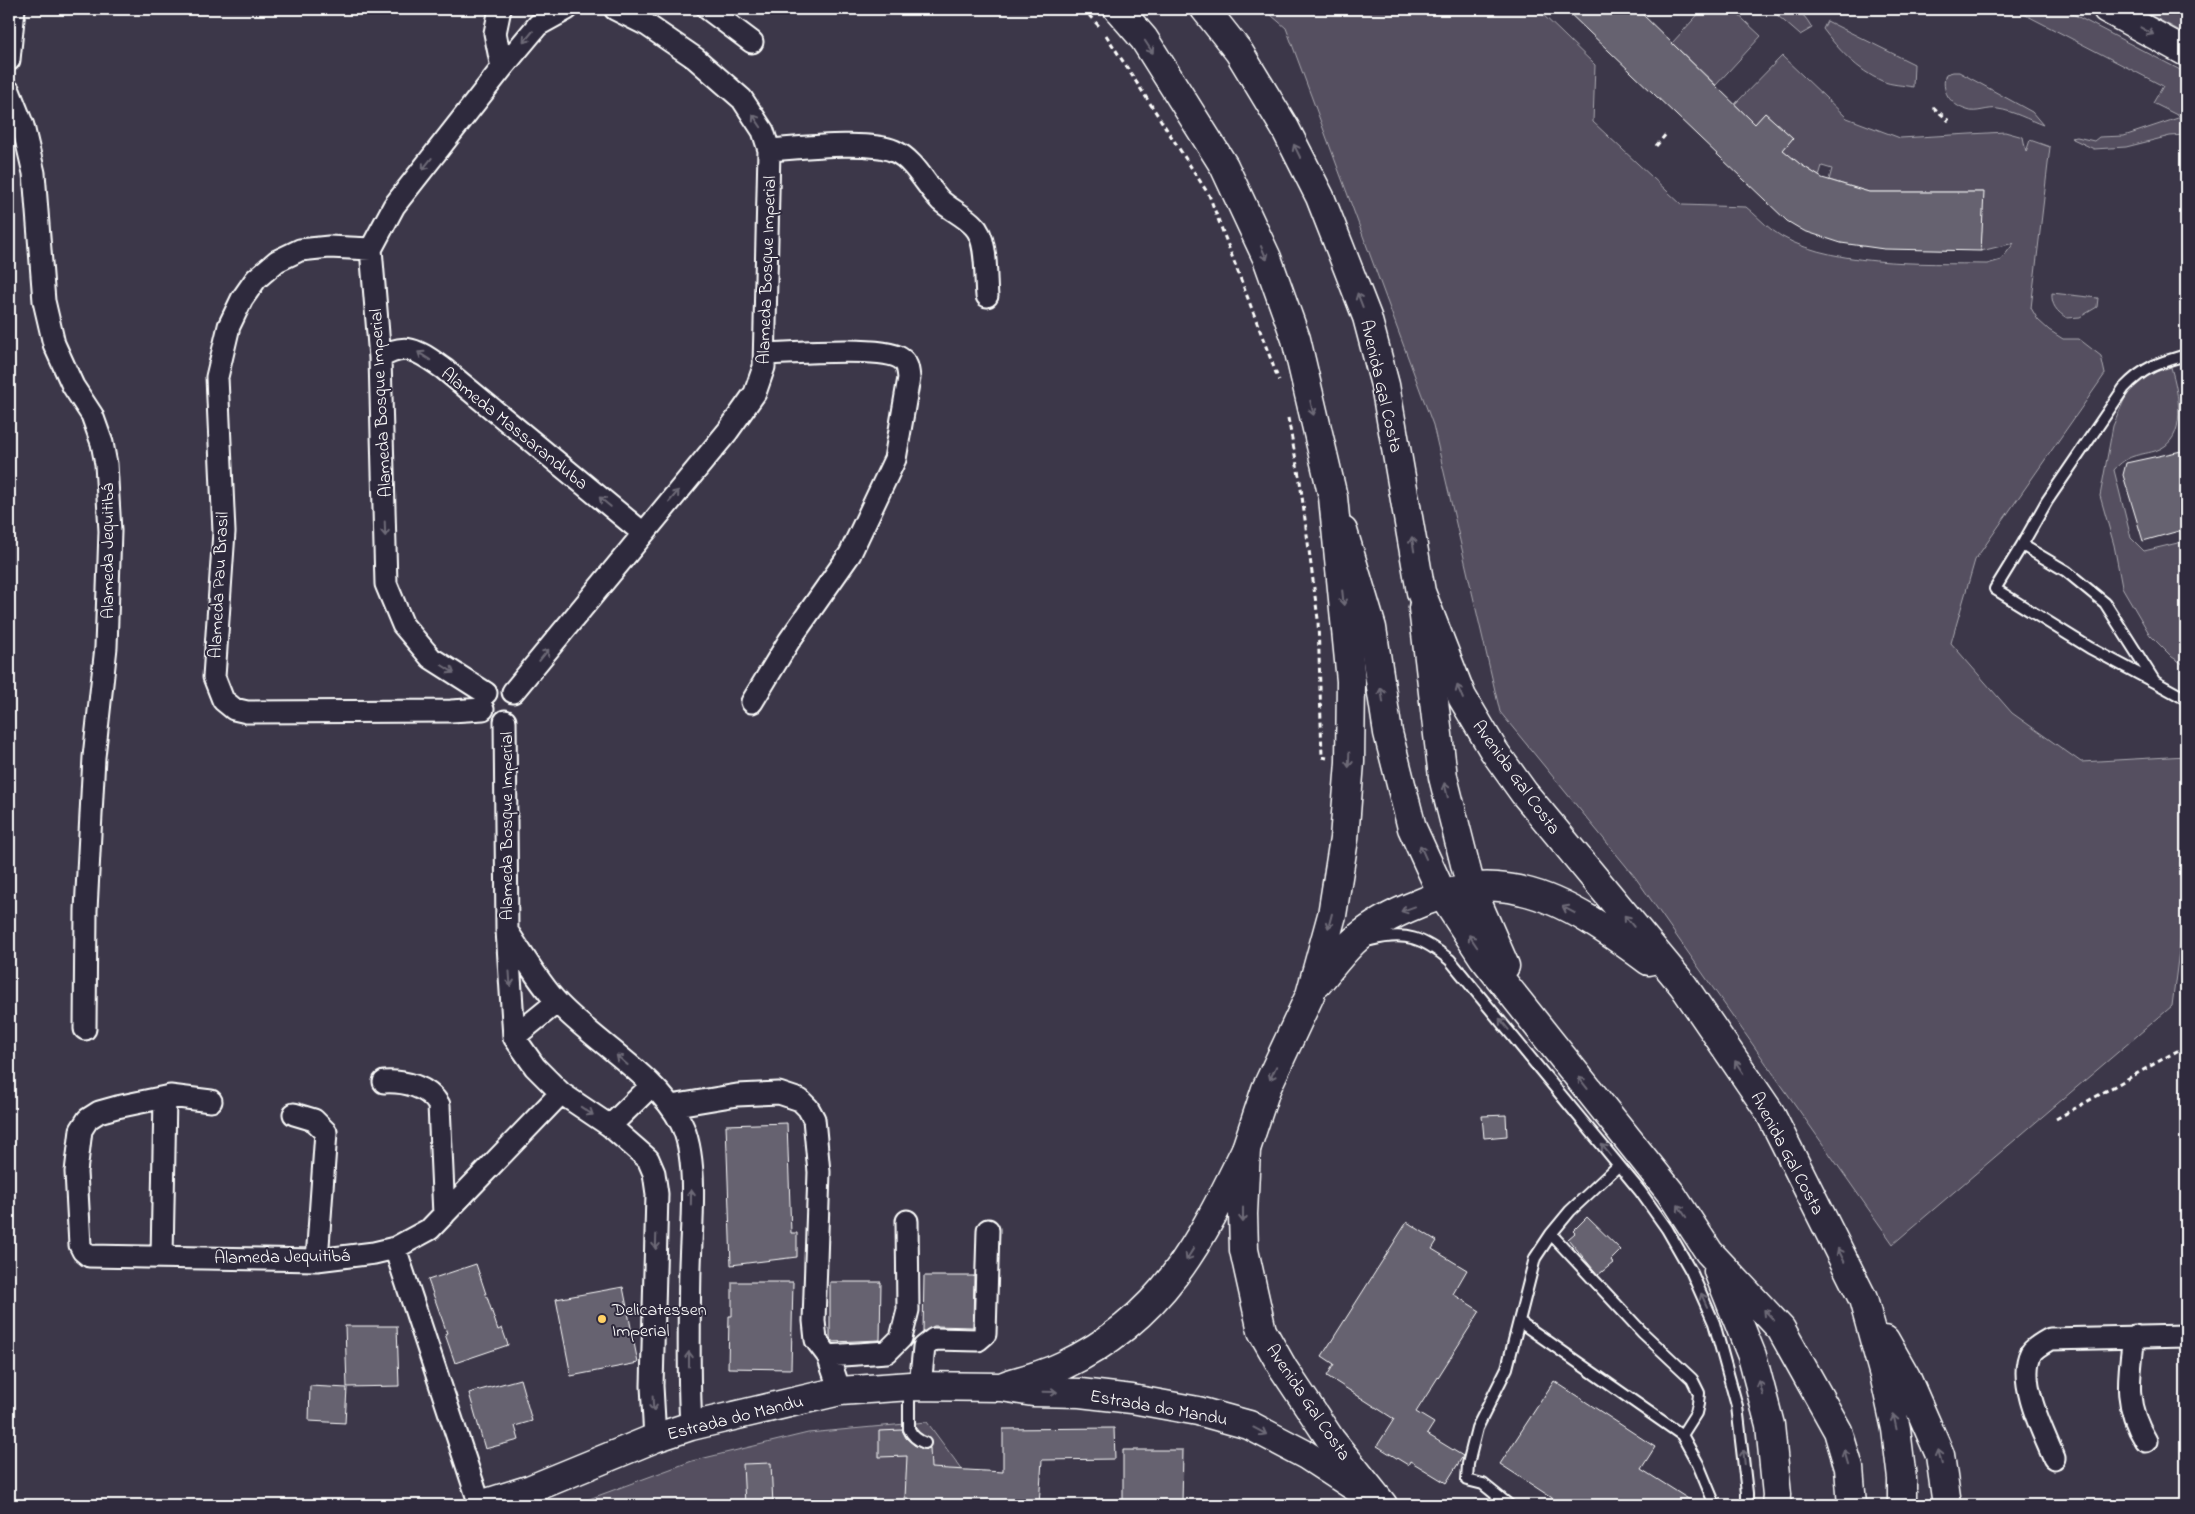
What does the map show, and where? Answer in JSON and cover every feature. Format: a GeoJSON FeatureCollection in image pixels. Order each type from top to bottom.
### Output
{"type":"FeatureCollection","features":[{"type":"Feature","properties":{"kind":"main road","name":"Avenida Gal Costa"},"geometry":{"type":"LineString","coordinates":[[1118,9],[1144,39],[1224,166],[1266,258],[1296,339],[1333,497],[1351,682],[1350,762],[1344,839],[1332,915],[1310,995],[1266,1089],[1246,1149],[1243,1214],[1244,1250],[1262,1331],[1282,1368],[1331,1440],[1383,1505]]}},
{"type":"Feature","properties":{"kind":"main road","name":"Avenida Gal Costa"},"geometry":{"type":"LineString","coordinates":[[1205,9],[1239,52],[1286,128],[1320,196],[1367,317],[1385,385],[1421,592],[1462,697],[1494,751],[1530,800],[1683,985],[1769,1111],[1863,1299],[1885,1379],[1896,1429],[1902,1479],[1902,1505]]}},
{"type":"Feature","properties":{"kind":"main road"},"geometry":{"type":"LineString","coordinates":[[2107,9],[2186,52]]}},
{"type":"Feature","properties":{"kind":"main road"},"geometry":{"type":"LineString","coordinates":[[1333,497],[1372,628],[1388,733],[1412,828],[1444,896],[1483,957],[1670,1192],[1709,1252],[1781,1329],[1838,1431],[1849,1468],[1852,1505]]}},
{"type":"Feature","properties":{"kind":"main road"},"geometry":{"type":"LineString","coordinates":[[1421,592],[1443,777],[1471,888],[1524,1008]]}},
{"type":"Feature","properties":{"kind":"main road"},"geometry":{"type":"LineString","coordinates":[[1310,995],[1333,963],[1354,941],[1392,915],[1471,888],[1523,891],[1551,900],[1612,934],[1683,985]]}},
{"type":"Feature","properties":{"kind":"main road","name":"Estrada do Mandu"},"geometry":{"type":"LineString","coordinates":[[1002,1387],[1063,1366],[1122,1331],[1154,1302],[1177,1274],[1213,1217],[1246,1149]]}},
{"type":"Feature","properties":{"kind":"main road"},"geometry":{"type":"LineString","coordinates":[[1709,1252],[1752,1356],[1770,1424],[1776,1505]]}},
{"type":"Feature","properties":{"kind":"main road"},"geometry":{"type":"LineString","coordinates":[[1863,1299],[1906,1377],[1940,1454],[1947,1505]]}},
{"type":"Feature","properties":{"kind":"main road","name":"Estrada do Mandu"},"geometry":{"type":"LineString","coordinates":[[480,1505],[531,1490],[655,1438],[691,1426],[840,1391],[915,1386],[1002,1387],[1032,1392],[1080,1393],[1132,1399],[1198,1411],[1249,1425],[1306,1455],[1383,1505]]}},
{"type":"Feature","properties":{"kind":"street"},"geometry":{"type":"LineString","coordinates":[[9,60],[14,9]]}},
{"type":"Feature","properties":{"kind":"street"},"geometry":{"type":"LineString","coordinates":[[500,9],[495,32],[502,68]]}},
{"type":"Feature","properties":{"kind":"street"},"geometry":{"type":"LineString","coordinates":[[371,249],[394,206],[502,68],[538,25],[567,9]]}},
{"type":"Feature","properties":{"kind":"street","name":"Alameda Bosque Imperial"},"geometry":{"type":"LineString","coordinates":[[371,249],[380,358],[386,584],[403,625],[431,658],[485,701],[492,720],[505,721],[516,712],[518,706],[513,692],[741,414],[755,393],[764,367],[766,354],[769,150],[763,131],[742,100],[695,58],[647,25],[615,9]]}},
{"type":"Feature","properties":{"kind":"street"},"geometry":{"type":"LineString","coordinates":[[708,9],[752,42]]}},
{"type":"Feature","properties":{"kind":"street","name":"Alameda Jequitibá"},"geometry":{"type":"LineString","coordinates":[[9,91],[23,126],[34,174],[44,301],[54,344],[72,386],[92,415],[102,443],[106,464],[110,531],[107,638],[94,766],[86,910],[85,1029]]}},
{"type":"Feature","properties":{"kind":"street"},"geometry":{"type":"LineString","coordinates":[[769,150],[833,146],[874,147],[895,151],[907,160],[942,202],[977,228],[983,242],[987,296]]}},
{"type":"Feature","properties":{"kind":"street","name":"Alameda Pau Brasil"},"geometry":{"type":"LineString","coordinates":[[371,249],[328,247],[300,250],[277,261],[256,279],[242,299],[229,326],[217,377],[224,532],[214,677],[223,700],[234,709],[247,712],[451,711],[485,701]]}},
{"type":"Feature","properties":{"kind":"street","name":"Alameda Massaranduba"},"geometry":{"type":"LineString","coordinates":[[380,358],[391,351],[404,348],[418,352],[449,374],[643,533]]}},
{"type":"Feature","properties":{"kind":"street"},"geometry":{"type":"LineString","coordinates":[[752,702],[789,641],[850,554],[895,459],[909,378],[908,366],[900,358],[879,351],[766,354]]}},
{"type":"Feature","properties":{"kind":"street"},"geometry":{"type":"LineString","coordinates":[[485,701],[497,686],[503,686],[513,692]]}},
{"type":"Feature","properties":{"kind":"street","name":"Alameda Bosque Imperial"},"geometry":{"type":"LineString","coordinates":[[505,721],[507,930],[514,1037]]}},
{"type":"Feature","properties":{"kind":"street","name":"Alameda Bosque Imperial"},"geometry":{"type":"LineString","coordinates":[[507,930],[556,1002],[651,1086],[670,1106],[682,1124],[688,1144],[692,1182],[689,1348],[691,1426]]}},
{"type":"Feature","properties":{"kind":"street"},"geometry":{"type":"LineString","coordinates":[[556,1002],[514,1037],[535,1067],[561,1093],[610,1126],[648,1159],[654,1173],[657,1194],[652,1386],[655,1438]]}},
{"type":"Feature","properties":{"kind":"street"},"geometry":{"type":"LineString","coordinates":[[384,1082],[401,1081],[426,1091],[434,1097],[438,1105],[444,1215]]}},
{"type":"Feature","properties":{"kind":"street"},"geometry":{"type":"LineString","coordinates":[[610,1126],[651,1086]]}},
{"type":"Feature","properties":{"kind":"street","name":"Alameda Jequitibá"},"geometry":{"type":"LineString","coordinates":[[165,1097],[99,1112],[88,1119],[81,1130],[76,1172],[80,1245],[89,1256],[317,1260],[374,1253],[395,1248],[430,1229],[561,1093]]}},
{"type":"Feature","properties":{"kind":"street"},"geometry":{"type":"LineString","coordinates":[[670,1106],[738,1095],[780,1093],[800,1100],[808,1108],[814,1119],[819,1172],[814,1321],[816,1340],[828,1356],[840,1391]]}},
{"type":"Feature","properties":{"kind":"street"},"geometry":{"type":"LineString","coordinates":[[162,1257],[165,1097],[211,1100]]}},
{"type":"Feature","properties":{"kind":"street"},"geometry":{"type":"LineString","coordinates":[[294,1114],[314,1120],[326,1132],[317,1260]]}},
{"type":"Feature","properties":{"kind":"street"},"geometry":{"type":"LineString","coordinates":[[828,1356],[887,1352],[901,1338],[908,1310],[908,1221]]}},
{"type":"Feature","properties":{"kind":"street"},"geometry":{"type":"LineString","coordinates":[[915,1386],[924,1347],[928,1342],[934,1339],[978,1340],[985,1334],[988,1230]]}},
{"type":"Feature","properties":{"kind":"street"},"geometry":{"type":"LineString","coordinates":[[395,1248],[480,1505]]}},
{"type":"Feature","properties":{"kind":"street"},"geometry":{"type":"LineString","coordinates":[[2134,1336],[2129,1395],[2136,1425],[2146,1441]]}},
{"type":"Feature","properties":{"kind":"street"},"geometry":{"type":"LineString","coordinates":[[2054,1458],[2036,1414],[2026,1378],[2027,1363],[2032,1351],[2050,1339],[2186,1336]]}},
{"type":"Feature","properties":{"kind":"lane"},"geometry":{"type":"LineString","coordinates":[[2186,355],[2164,361],[2138,373],[2124,388],[2047,501],[1995,589],[2090,648],[2186,698]]}},
{"type":"Feature","properties":{"kind":"lane"},"geometry":{"type":"LineString","coordinates":[[2022,545],[2066,571],[2105,603],[2155,682]]}},
{"type":"Feature","properties":{"kind":"lane"},"geometry":{"type":"LineString","coordinates":[[1344,952],[1365,942],[1384,937],[1407,936],[1423,940],[1438,950],[1465,976],[1640,1191],[1667,1229],[1691,1271],[1714,1323],[1737,1406],[1748,1494],[1747,1505]]}},
{"type":"Feature","properties":{"kind":"lane"},"geometry":{"type":"LineString","coordinates":[[1509,1505],[1483,1484],[1467,1480],[1468,1464],[1477,1428],[1507,1368],[1535,1258],[1551,1234],[1570,1211],[1618,1166]]}},
{"type":"Feature","properties":{"kind":"lane"},"geometry":{"type":"LineString","coordinates":[[1551,1234],[1643,1333],[1692,1380],[1699,1393],[1698,1404],[1696,1413],[1682,1435]]}},
{"type":"Feature","properties":{"kind":"lane"},"geometry":{"type":"LineString","coordinates":[[1520,1322],[1682,1435],[1698,1464],[1715,1505]]}},
{"type":"Feature","properties":{"kind":"lane"},"geometry":{"type":"LineString","coordinates":[[915,1386],[909,1429],[918,1440],[925,1443]]}},
{"type":"Feature","properties":{"kind":"path"},"geometry":{"type":"LineString","coordinates":[[1933,107],[1949,121]]}},
{"type":"Feature","properties":{"kind":"path"},"geometry":{"type":"LineString","coordinates":[[1656,146],[1667,134]]}},
{"type":"Feature","properties":{"kind":"path"},"geometry":{"type":"LineString","coordinates":[[2056,1119],[2186,1046]]}},
{"type":"Feature","properties":{"kind":"shaded area"},"geometry":{"type":"Polygon","coordinates":[[[1264,9],[1537,9],[1595,65],[1593,122],[1682,205],[1746,207],[1772,230],[1793,242],[1818,251],[1846,257],[1905,263],[1987,264],[2001,260],[2014,243],[1981,251],[1983,192],[1869,192],[1829,180],[1832,169],[1822,166],[1819,176],[1800,164],[1783,150],[1793,138],[1765,113],[1755,124],[1735,104],[1782,56],[1847,118],[1900,138],[2005,132],[2023,137],[2026,152],[2030,140],[2050,147],[2031,308],[2038,320],[2049,330],[2063,339],[2079,339],[2101,356],[2105,374],[1975,560],[1951,643],[2012,713],[2081,762],[2186,756],[2186,896],[2172,1006],[1893,1244],[1635,877],[1500,712],[1433,425],[1286,28],[1264,9]]]}},
{"type":"Feature","properties":{"kind":"shaded area"},"geometry":{"type":"Polygon","coordinates":[[[1703,9],[1732,9],[1761,36],[1716,85],[1672,43],[1703,9]]]}},
{"type":"Feature","properties":{"kind":"shaded area"},"geometry":{"type":"Polygon","coordinates":[[[1770,9],[1790,9],[1800,12],[1812,28],[1800,35],[1770,9]]]}},
{"type":"Feature","properties":{"kind":"shaded area"},"geometry":{"type":"Polygon","coordinates":[[[2014,9],[2063,9],[2186,73],[2186,135],[2170,136],[2126,147],[2094,149],[2071,138],[2077,137],[2094,141],[2099,137],[2124,136],[2181,117],[2153,103],[2163,86],[2014,9]]]}},
{"type":"Feature","properties":{"kind":"shaded area"},"geometry":{"type":"Polygon","coordinates":[[[2139,9],[2186,9],[2186,34],[2139,9]]]}},
{"type":"Feature","properties":{"kind":"shaded area"},"geometry":{"type":"Polygon","coordinates":[[[1827,21],[1914,64],[1913,87],[1882,81],[1864,71],[1842,52],[1823,29],[1827,21]]]}},
{"type":"Feature","properties":{"kind":"shaded area"},"geometry":{"type":"Polygon","coordinates":[[[1959,72],[2032,112],[2043,125],[2004,110],[1971,111],[1961,108],[1951,101],[1944,86],[1946,74],[1959,72]]]}},
{"type":"Feature","properties":{"kind":"shaded area"},"geometry":{"type":"Polygon","coordinates":[[[2052,293],[2098,298],[2097,307],[2080,317],[2067,318],[2055,308],[2052,293]]]}},
{"type":"Feature","properties":{"kind":"shaded area"},"geometry":{"type":"Polygon","coordinates":[[[2171,367],[2179,414],[2173,437],[2166,445],[2155,451],[2128,458],[2114,470],[2131,538],[2144,551],[2186,541],[2186,666],[2172,657],[2150,635],[2122,587],[2114,545],[2100,496],[2113,426],[2130,386],[2146,375],[2171,367]]]}},
{"type":"Feature","properties":{"kind":"shaded area"},"geometry":{"type":"Polygon","coordinates":[[[927,1422],[988,1505],[573,1505],[692,1461],[808,1433],[927,1422]]]}},
{"type":"Feature","properties":{"kind":"building"},"geometry":{"type":"Polygon","coordinates":[[[1565,9],[1637,9],[1755,124],[1765,113],[1793,138],[1783,150],[1822,178],[1869,192],[1984,192],[1981,251],[1884,249],[1841,243],[1804,231],[1787,221],[1565,9]]]}},
{"type":"Feature","properties":{"kind":"building"},"geometry":{"type":"Polygon","coordinates":[[[2186,450],[2186,529],[2143,541],[2123,475],[2126,463],[2186,450]]]}},
{"type":"Feature","properties":{"kind":"building"},"geometry":{"type":"Polygon","coordinates":[[[1506,1115],[1507,1136],[1484,1138],[1482,1116],[1506,1115]]]}},
{"type":"Feature","properties":{"kind":"building"},"geometry":{"type":"Polygon","coordinates":[[[787,1123],[791,1233],[797,1233],[797,1257],[731,1265],[726,1125],[787,1123]]]}},
{"type":"Feature","properties":{"kind":"building"},"geometry":{"type":"Polygon","coordinates":[[[1587,1217],[1621,1250],[1611,1260],[1613,1263],[1598,1275],[1568,1239],[1587,1217]]]}},
{"type":"Feature","properties":{"kind":"building"},"geometry":{"type":"Polygon","coordinates":[[[1407,1222],[1437,1241],[1432,1249],[1467,1270],[1453,1294],[1480,1311],[1416,1412],[1434,1423],[1427,1434],[1463,1456],[1446,1483],[1410,1461],[1408,1465],[1377,1446],[1394,1419],[1327,1376],[1334,1364],[1322,1356],[1407,1222]]]}},
{"type":"Feature","properties":{"kind":"building"},"geometry":{"type":"Polygon","coordinates":[[[476,1264],[498,1330],[502,1328],[508,1345],[455,1363],[445,1334],[447,1333],[428,1280],[476,1264]]]}},
{"type":"Feature","properties":{"kind":"building"},"geometry":{"type":"Polygon","coordinates":[[[924,1276],[974,1276],[973,1327],[934,1326],[923,1332],[924,1276]]]}},
{"type":"Feature","properties":{"kind":"building"},"geometry":{"type":"Polygon","coordinates":[[[732,1282],[793,1282],[791,1369],[728,1368],[729,1316],[732,1316],[732,1282]]]}},
{"type":"Feature","properties":{"kind":"building"},"geometry":{"type":"Polygon","coordinates":[[[830,1282],[881,1282],[880,1340],[833,1342],[830,1338],[830,1282]]]}},
{"type":"Feature","properties":{"kind":"building"},"geometry":{"type":"Polygon","coordinates":[[[623,1287],[638,1363],[571,1376],[556,1299],[623,1287]]]}},
{"type":"Feature","properties":{"kind":"building"},"geometry":{"type":"Polygon","coordinates":[[[345,1326],[397,1326],[399,1386],[347,1387],[345,1326]]]}},
{"type":"Feature","properties":{"kind":"building"},"geometry":{"type":"Polygon","coordinates":[[[520,1379],[532,1421],[515,1426],[519,1440],[485,1449],[469,1393],[520,1379]]]}},
{"type":"Feature","properties":{"kind":"building"},"geometry":{"type":"Polygon","coordinates":[[[1554,1381],[1655,1447],[1641,1469],[1698,1505],[1563,1505],[1500,1464],[1554,1381]]]}},
{"type":"Feature","properties":{"kind":"building"},"geometry":{"type":"Polygon","coordinates":[[[310,1386],[347,1388],[345,1423],[309,1421],[310,1386]]]}},
{"type":"Feature","properties":{"kind":"building"},"geometry":{"type":"Polygon","coordinates":[[[1114,1428],[1115,1459],[1042,1460],[1039,1505],[984,1502],[984,1505],[908,1505],[908,1498],[905,1498],[907,1456],[879,1457],[879,1431],[902,1430],[906,1438],[914,1445],[923,1449],[930,1448],[931,1468],[1003,1472],[1003,1429],[1114,1428]]]}},
{"type":"Feature","properties":{"kind":"building"},"geometry":{"type":"Polygon","coordinates":[[[1123,1450],[1183,1450],[1182,1505],[1123,1505],[1123,1450]]]}},
{"type":"Feature","properties":{"kind":"building"},"geometry":{"type":"Polygon","coordinates":[[[771,1463],[773,1505],[745,1505],[743,1464],[771,1463]]]}},
{"type":"Feature","properties":{"kind":"place","name":"Delicatessen Imperial"},"geometry":{"type":"Point","coordinates":[602,1319]}}]}
